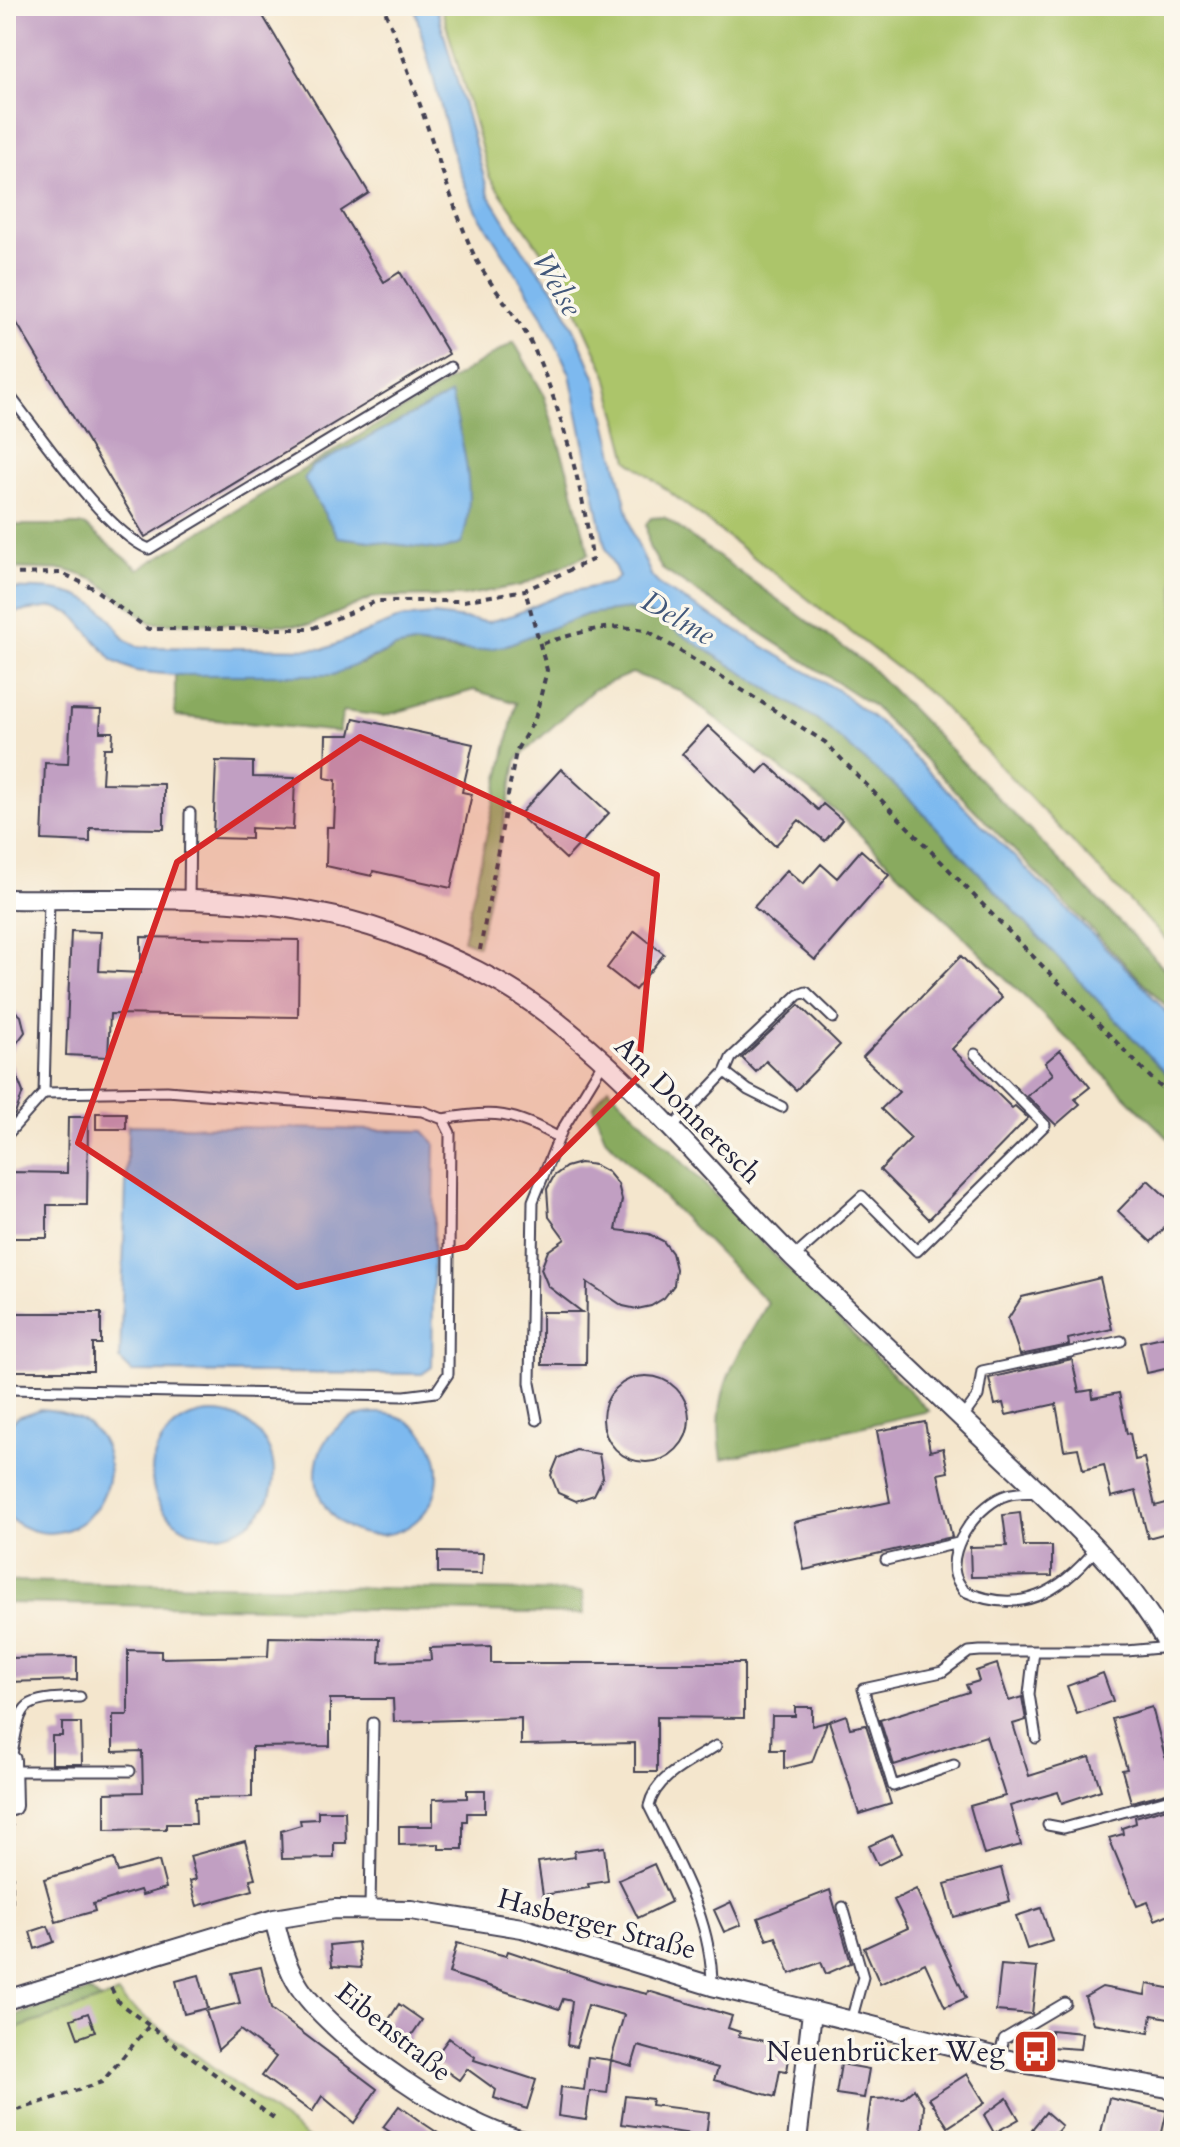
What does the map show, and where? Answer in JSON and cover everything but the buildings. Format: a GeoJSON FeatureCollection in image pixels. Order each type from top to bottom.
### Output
{"type":"FeatureCollection","features":[{"type":"Feature","properties":{"kind":"street","name":"Am Donneresch"},"geometry":{"type":"LineString","coordinates":[[6,899],[257,903],[328,914],[403,937],[475,969],[541,1010],[604,1061],[794,1257],[1040,1492],[1167,1626],[1172,1652]]}},
{"type":"Feature","properties":{"kind":"street"},"geometry":{"type":"LineString","coordinates":[[9,1763],[12,1806]]}},
{"type":"Feature","properties":{"kind":"street","name":"Hasberger Straße"},"geometry":{"type":"LineString","coordinates":[[9,1999],[274,1919],[335,1909],[411,1910],[522,1928],[712,1986],[999,2057],[1174,2089]]}},
{"type":"Feature","properties":{"kind":"street","name":"Eibenstraße"},"geometry":{"type":"LineString","coordinates":[[274,1919],[285,1961],[300,1988],[326,2019],[448,2111],[503,2137],[525,2141]]}},
{"type":"Feature","properties":{"kind":"street"},"geometry":{"type":"LineString","coordinates":[[797,2141],[812,2012]]}},
{"type":"Feature","properties":{"kind":"lane"},"geometry":{"type":"LineString","coordinates":[[6,391],[108,519],[138,545],[149,549],[451,367]]}},
{"type":"Feature","properties":{"kind":"lane"},"geometry":{"type":"LineString","coordinates":[[189,902],[190,813]]}},
{"type":"Feature","properties":{"kind":"lane"},"geometry":{"type":"LineString","coordinates":[[6,1136],[44,1093],[49,900]]}},
{"type":"Feature","properties":{"kind":"lane"},"geometry":{"type":"LineString","coordinates":[[670,1130],[725,1072],[731,1058],[798,995],[806,992],[833,1018]]}},
{"type":"Feature","properties":{"kind":"lane"},"geometry":{"type":"LineString","coordinates":[[794,1257],[862,1196],[917,1251],[1045,1125],[975,1054]]}},
{"type":"Feature","properties":{"kind":"lane"},"geometry":{"type":"LineString","coordinates":[[537,1420],[530,1383],[533,1201],[559,1138],[604,1061]]}},
{"type":"Feature","properties":{"kind":"lane"},"geometry":{"type":"LineString","coordinates":[[725,1072],[748,1090],[782,1107]]}},
{"type":"Feature","properties":{"kind":"lane"},"geometry":{"type":"LineString","coordinates":[[44,1093],[167,1091],[422,1111],[443,1119],[495,1114],[525,1118],[559,1138]]}},
{"type":"Feature","properties":{"kind":"lane"},"geometry":{"type":"LineString","coordinates":[[6,1389],[405,1396],[436,1392],[448,1374],[450,1133],[443,1119]]}},
{"type":"Feature","properties":{"kind":"lane"},"geometry":{"type":"LineString","coordinates":[[962,1418],[978,1396],[982,1371],[1121,1341]]}},
{"type":"Feature","properties":{"kind":"lane"},"geometry":{"type":"LineString","coordinates":[[1040,1492],[1006,1495],[987,1507],[958,1543],[955,1576],[964,1591],[995,1601],[1038,1597],[1060,1586],[1096,1549]]}},
{"type":"Feature","properties":{"kind":"lane"},"geometry":{"type":"LineString","coordinates":[[886,1560],[958,1543]]}},
{"type":"Feature","properties":{"kind":"lane"},"geometry":{"type":"LineString","coordinates":[[1034,1651],[1029,1694],[1036,1738]]}},
{"type":"Feature","properties":{"kind":"lane"},"geometry":{"type":"LineString","coordinates":[[954,1765],[893,1786],[863,1689],[942,1672],[969,1652],[1172,1652]]}},
{"type":"Feature","properties":{"kind":"lane"},"geometry":{"type":"LineString","coordinates":[[80,1697],[42,1699],[25,1706],[19,1717],[9,1763],[130,1771]]}},
{"type":"Feature","properties":{"kind":"lane"},"geometry":{"type":"LineString","coordinates":[[370,1909],[373,1723]]}},
{"type":"Feature","properties":{"kind":"lane"},"geometry":{"type":"LineString","coordinates":[[712,1986],[712,1953],[702,1915],[649,1806],[653,1791],[665,1778],[716,1746]]}},
{"type":"Feature","properties":{"kind":"lane"},"geometry":{"type":"LineString","coordinates":[[1048,1825],[1064,1828],[1174,1798]]}},
{"type":"Feature","properties":{"kind":"lane"},"geometry":{"type":"LineString","coordinates":[[843,1907],[863,1977],[851,2021]]}},
{"type":"Feature","properties":{"kind":"lane"},"geometry":{"type":"LineString","coordinates":[[999,2057],[1004,2039],[1065,2003]]}},
{"type":"Feature","properties":{"kind":"path"},"geometry":{"type":"LineString","coordinates":[[6,574],[62,573],[93,588],[148,629],[311,629],[377,601],[463,601],[525,590],[592,560],[589,533],[559,423],[534,348],[471,248],[406,61],[383,6]]}},
{"type":"Feature","properties":{"kind":"path"},"geometry":{"type":"LineString","coordinates":[[475,969],[516,751],[535,719],[544,695],[547,670],[543,643],[525,590]]}},
{"type":"Feature","properties":{"kind":"path"},"geometry":{"type":"LineString","coordinates":[[543,643],[601,626],[624,625],[648,631],[825,742],[1173,1093]]}},
{"type":"Feature","properties":{"kind":"path"},"geometry":{"type":"LineString","coordinates":[[9,1999],[12,1806]]}},
{"type":"Feature","properties":{"kind":"path"},"geometry":{"type":"LineString","coordinates":[[103,1971],[119,2003],[275,2119]]}},
{"type":"Feature","properties":{"kind":"path"},"geometry":{"type":"LineString","coordinates":[[6,2114],[102,2082],[148,2027]]}},
{"type":"Feature","properties":{"kind":"highlighted area"},"geometry":{"type":"Polygon","coordinates":[[[360,737],[657,875],[638,1077],[466,1247],[297,1287],[78,1143],[177,862],[360,737]]]}},
{"type":"Feature","properties":{"kind":"green space"},"geometry":{"type":"Polygon","coordinates":[[[441,6],[1174,6],[1174,948],[932,695],[628,460],[607,376],[567,288],[490,178],[441,6]]]}},
{"type":"Feature","properties":{"kind":"green space"},"geometry":{"type":"Polygon","coordinates":[[[514,342],[543,393],[569,475],[589,554],[522,585],[463,596],[374,597],[310,625],[151,623],[96,580],[66,570],[6,568],[6,525],[84,525],[139,569],[514,342]]]}},
{"type":"Feature","properties":{"kind":"green space"},"geometry":{"type":"Polygon","coordinates":[[[664,517],[869,666],[1174,978],[1174,1014],[872,705],[662,569],[649,547],[646,524],[651,518],[664,517]]]}},
{"type":"Feature","properties":{"kind":"green space"},"geometry":{"type":"Polygon","coordinates":[[[628,609],[649,614],[818,720],[911,800],[1174,1082],[1174,1144],[839,814],[679,690],[632,673],[594,689],[517,759],[478,946],[463,940],[516,703],[474,690],[383,716],[343,711],[339,732],[175,716],[175,675],[362,664],[395,648],[413,644],[460,651],[588,614],[628,609]]]}},
{"type":"Feature","properties":{"kind":"green space"},"geometry":{"type":"Polygon","coordinates":[[[608,1087],[929,1411],[722,1459],[720,1413],[728,1376],[768,1303],[605,1138],[593,1107],[608,1087]]]}},
{"type":"Feature","properties":{"kind":"green space"},"geometry":{"type":"Polygon","coordinates":[[[6,1581],[583,1592],[584,1614],[6,1603],[6,1581]]]}},
{"type":"Feature","properties":{"kind":"green space"},"geometry":{"type":"Polygon","coordinates":[[[89,1991],[101,2000],[6,2032],[6,2019],[89,1991]]]}},
{"type":"Feature","properties":{"kind":"green space"},"geometry":{"type":"Polygon","coordinates":[[[118,1994],[312,2141],[6,2141],[6,2032],[118,1994]]]}},
{"type":"Feature","properties":{"kind":"water","name":"Delme"},"geometry":{"type":"Polygon","coordinates":[[[414,6],[436,6],[489,195],[523,250],[558,295],[596,379],[633,534],[652,577],[662,587],[836,689],[880,723],[1138,980],[1174,1021],[1174,1082],[911,800],[818,720],[649,614],[628,609],[588,614],[504,646],[477,651],[413,644],[395,648],[333,675],[175,675],[135,671],[113,661],[73,614],[54,607],[6,613],[6,589],[48,590],[88,600],[110,618],[125,639],[139,647],[325,649],[401,618],[434,615],[488,622],[565,593],[611,583],[619,577],[605,546],[570,374],[542,314],[475,209],[456,163],[414,6]]]}},
{"type":"Feature","properties":{"kind":"water"},"geometry":{"type":"Polygon","coordinates":[[[451,394],[469,489],[469,508],[461,544],[441,550],[338,537],[304,479],[312,467],[451,394]]]}},
{"type":"Feature","properties":{"kind":"water"},"geometry":{"type":"Polygon","coordinates":[[[128,1125],[424,1131],[435,1143],[432,1367],[422,1374],[132,1372],[120,1360],[128,1125]]]}},
{"type":"Feature","properties":{"kind":"water"},"geometry":{"type":"Polygon","coordinates":[[[41,1409],[79,1419],[101,1440],[109,1465],[104,1492],[90,1515],[67,1530],[39,1532],[6,1516],[6,1427],[18,1417],[41,1409]]]}},
{"type":"Feature","properties":{"kind":"water"},"geometry":{"type":"Polygon","coordinates":[[[213,1413],[237,1417],[256,1431],[270,1450],[274,1474],[270,1498],[256,1517],[237,1531],[213,1535],[189,1531],[170,1517],[156,1498],[152,1474],[156,1450],[170,1431],[189,1417],[213,1413]]]}},
{"type":"Feature","properties":{"kind":"water"},"geometry":{"type":"Polygon","coordinates":[[[377,1413],[401,1417],[420,1431],[434,1450],[438,1474],[434,1498],[420,1517],[401,1531],[377,1535],[353,1531],[334,1517],[320,1498],[316,1474],[320,1450],[334,1431],[353,1417],[377,1413]]]}},
{"type":"Feature","properties":{"kind":"place","name":"Neuenbrücker Weg"},"geometry":{"type":"Point","coordinates":[1036,2052]}},
{"type":"Feature","properties":{"kind":"water label","name":"Welse"},"geometry":{"type":"Point","coordinates":[557,284]}}]}
